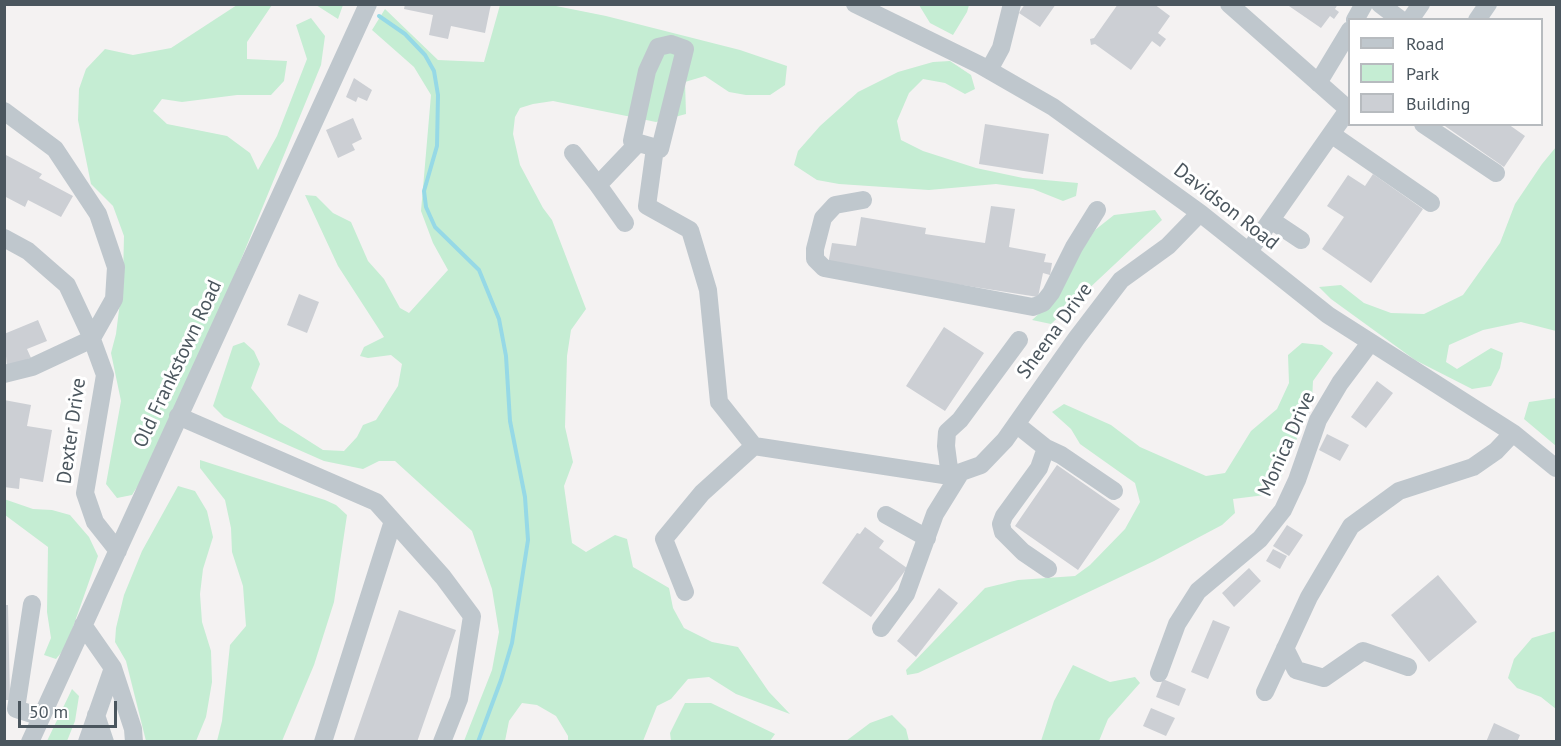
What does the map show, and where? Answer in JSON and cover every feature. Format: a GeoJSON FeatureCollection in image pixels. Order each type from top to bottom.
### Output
{"type":"FeatureCollection","features":[{"type":"Feature","properties":{"kind":"street","name":"Old Frankstown Road"},"geometry":{"type":"LineString","coordinates":[[30,741],[368,4]]}},
{"type":"Feature","properties":{"kind":"street","name":"Davidson Road"},"geometry":{"type":"LineString","coordinates":[[855,4],[989,70],[1053,107],[1200,213],[1319,308],[1513,433],[1557,468]]}},
{"type":"Feature","properties":{"kind":"street"},"geometry":{"type":"LineString","coordinates":[[989,70],[1001,48],[1012,4]]}},
{"type":"Feature","properties":{"kind":"street"},"geometry":{"type":"LineString","coordinates":[[1229,4],[1348,107]]}},
{"type":"Feature","properties":{"kind":"street"},"geometry":{"type":"LineString","coordinates":[[1356,18],[1364,4]]}},
{"type":"Feature","properties":{"kind":"street"},"geometry":{"type":"LineString","coordinates":[[1380,4],[1398,18]]}},
{"type":"Feature","properties":{"kind":"street"},"geometry":{"type":"LineString","coordinates":[[1411,18],[1421,4]]}},
{"type":"Feature","properties":{"kind":"street"},"geometry":{"type":"LineString","coordinates":[[1478,18],[1488,4]]}},
{"type":"Feature","properties":{"kind":"street"},"geometry":{"type":"LineString","coordinates":[[1318,83],[1348,33]]}},
{"type":"Feature","properties":{"kind":"street"},"geometry":{"type":"LineString","coordinates":[[671,44],[686,49],[660,149],[646,145],[632,141],[647,71],[658,47],[671,44]]}},
{"type":"Feature","properties":{"kind":"street"},"geometry":{"type":"LineString","coordinates":[[1249,251],[1348,109]]}},
{"type":"Feature","properties":{"kind":"street"},"geometry":{"type":"LineString","coordinates":[[4,111],[55,148],[98,214],[116,267],[114,298],[92,339],[32,367],[4,374]]}},
{"type":"Feature","properties":{"kind":"street"},"geometry":{"type":"LineString","coordinates":[[1426,126],[1496,173]]}},
{"type":"Feature","properties":{"kind":"street"},"geometry":{"type":"LineString","coordinates":[[1331,134],[1431,203]]}},
{"type":"Feature","properties":{"kind":"street"},"geometry":{"type":"LineString","coordinates":[[598,185],[646,145]]}},
{"type":"Feature","properties":{"kind":"street"},"geometry":{"type":"LineString","coordinates":[[646,145],[647,206],[690,230],[708,290],[719,402],[754,446],[956,474]]}},
{"type":"Feature","properties":{"kind":"street"},"geometry":{"type":"LineString","coordinates":[[573,153],[625,223]]}},
{"type":"Feature","properties":{"kind":"street"},"geometry":{"type":"LineString","coordinates":[[863,200],[836,205],[823,218],[815,249],[815,259],[824,268],[1033,307],[1043,303],[1051,293],[1074,247],[1097,210]]}},
{"type":"Feature","properties":{"kind":"street","name":"Sheena Drive"},"geometry":{"type":"LineString","coordinates":[[956,474],[981,465],[1016,424],[1121,280],[1168,246],[1200,213]]}},
{"type":"Feature","properties":{"kind":"street"},"geometry":{"type":"LineString","coordinates":[[1270,220],[1301,240]]}},
{"type":"Feature","properties":{"kind":"street","name":"Dexter Drive"},"geometry":{"type":"LineString","coordinates":[[4,238],[28,251],[67,285],[92,339],[105,375],[85,493],[94,522],[118,551]]}},
{"type":"Feature","properties":{"kind":"street"},"geometry":{"type":"LineString","coordinates":[[881,628],[906,594],[935,514],[956,474],[946,447],[947,432],[960,420],[1019,340]]}},
{"type":"Feature","properties":{"kind":"street","name":"Monica Drive"},"geometry":{"type":"LineString","coordinates":[[1159,673],[1178,624],[1198,591],[1260,539],[1283,510],[1297,480],[1318,420],[1340,382],[1370,343]]}},
{"type":"Feature","properties":{"kind":"street"},"geometry":{"type":"LineString","coordinates":[[178,416],[376,502],[443,577],[472,616],[459,699],[442,741]]}},
{"type":"Feature","properties":{"kind":"street"},"geometry":{"type":"LineString","coordinates":[[1016,424],[1046,448],[1061,455],[1114,492]]}},
{"type":"Feature","properties":{"kind":"street"},"geometry":{"type":"LineString","coordinates":[[1265,692],[1309,597],[1352,526],[1398,491],[1473,467],[1496,451],[1513,433]]}},
{"type":"Feature","properties":{"kind":"street"},"geometry":{"type":"LineString","coordinates":[[685,592],[664,539],[702,493],[754,446]]}},
{"type":"Feature","properties":{"kind":"street"},"geometry":{"type":"LineString","coordinates":[[1046,448],[1039,468],[1004,516],[1001,524],[1003,532],[1010,539],[1048,569]]}},
{"type":"Feature","properties":{"kind":"street"},"geometry":{"type":"LineString","coordinates":[[886,514],[927,538]]}},
{"type":"Feature","properties":{"kind":"street"},"geometry":{"type":"LineString","coordinates":[[323,741],[393,521]]}},
{"type":"Feature","properties":{"kind":"street"},"geometry":{"type":"LineString","coordinates":[[32,604],[10,710],[41,717]]}},
{"type":"Feature","properties":{"kind":"street"},"geometry":{"type":"LineString","coordinates":[[83,625],[113,668],[133,729],[134,741]]}},
{"type":"Feature","properties":{"kind":"street"},"geometry":{"type":"LineString","coordinates":[[1285,648],[1296,670],[1324,678],[1363,651],[1408,667]]}},
{"type":"Feature","properties":{"kind":"street"},"geometry":{"type":"LineString","coordinates":[[87,741],[113,668]]}},
{"type":"Feature","properties":{"kind":"street"},"geometry":{"type":"LineString","coordinates":[[96,715],[105,741]]}},
{"type":"Feature","properties":{"kind":"green space"},"geometry":{"type":"Polygon","coordinates":[[[546,4],[606,16],[740,50],[787,66],[785,85],[770,95],[729,92],[705,76],[685,82],[686,114],[656,122],[553,101],[533,104],[520,108],[515,117],[513,134],[520,165],[552,220],[586,309],[571,330],[567,356],[565,427],[573,462],[564,486],[572,543],[586,552],[615,535],[627,539],[633,567],[669,588],[673,608],[684,628],[712,642],[738,647],[769,692],[790,714],[736,694],[709,677],[688,679],[671,699],[657,706],[643,741],[568,741],[568,736],[556,716],[537,705],[522,703],[509,721],[505,741],[464,741],[492,670],[499,632],[492,589],[472,531],[395,461],[379,461],[363,469],[324,461],[224,417],[213,406],[233,346],[244,342],[254,351],[260,364],[251,388],[279,422],[323,450],[344,451],[357,437],[363,425],[376,420],[398,386],[402,364],[391,355],[368,358],[360,356],[364,347],[384,337],[338,266],[305,195],[316,196],[333,213],[351,222],[368,261],[384,279],[400,308],[409,313],[448,270],[433,243],[421,211],[431,95],[414,67],[372,30],[385,9],[438,60],[484,62],[500,5],[546,4]]]}},
{"type":"Feature","properties":{"kind":"green space"},"geometry":{"type":"Polygon","coordinates":[[[237,5],[272,5],[247,42],[247,59],[287,61],[284,81],[271,95],[237,95],[182,102],[162,99],[153,111],[167,124],[227,136],[250,153],[258,170],[277,136],[307,59],[296,25],[311,18],[325,36],[321,65],[233,279],[139,484],[132,495],[117,498],[106,484],[121,401],[111,353],[116,334],[123,278],[124,236],[113,206],[91,184],[78,120],[79,89],[86,69],[105,49],[133,55],[171,48],[237,5]]]}},
{"type":"Feature","properties":{"kind":"green space"},"geometry":{"type":"Polygon","coordinates":[[[316,5],[343,5],[338,19],[316,5]]]}},
{"type":"Feature","properties":{"kind":"green space"},"geometry":{"type":"Polygon","coordinates":[[[919,5],[969,5],[953,35],[930,23],[919,5]]]}},
{"type":"Feature","properties":{"kind":"green space"},"geometry":{"type":"Polygon","coordinates":[[[950,61],[971,75],[975,89],[965,94],[945,83],[923,79],[909,93],[897,121],[901,140],[923,151],[976,168],[1023,178],[1078,183],[1076,196],[1063,201],[1033,189],[996,184],[929,190],[839,184],[817,180],[794,165],[798,151],[820,126],[858,92],[898,72],[933,62],[950,61]]]}},
{"type":"Feature","properties":{"kind":"green space"},"geometry":{"type":"Polygon","coordinates":[[[1556,147],[1556,331],[1521,322],[1483,330],[1449,345],[1446,362],[1457,369],[1491,348],[1503,353],[1500,368],[1491,386],[1472,389],[1415,360],[1331,299],[1319,287],[1341,285],[1364,303],[1391,313],[1424,314],[1463,295],[1500,243],[1515,204],[1556,147]]]}},
{"type":"Feature","properties":{"kind":"green space"},"geometry":{"type":"Polygon","coordinates":[[[1155,210],[1162,220],[1051,324],[1032,320],[1042,311],[1095,230],[1114,215],[1155,210]]]}},
{"type":"Feature","properties":{"kind":"green space"},"geometry":{"type":"Polygon","coordinates":[[[1302,343],[1322,345],[1333,353],[1313,381],[1312,401],[1281,478],[1265,495],[1233,499],[1235,513],[1222,525],[1154,561],[918,673],[907,675],[906,670],[985,588],[1018,580],[1075,576],[1090,565],[1125,529],[1140,502],[1135,483],[1080,444],[1071,429],[1052,412],[1064,404],[1111,425],[1140,447],[1206,476],[1225,473],[1251,431],[1277,409],[1289,383],[1288,355],[1302,343]]]}},
{"type":"Feature","properties":{"kind":"green space"},"geometry":{"type":"Polygon","coordinates":[[[1556,398],[1556,446],[1524,419],[1529,402],[1556,398]]]}},
{"type":"Feature","properties":{"kind":"green space"},"geometry":{"type":"Polygon","coordinates":[[[200,460],[325,500],[336,505],[347,515],[334,602],[314,665],[282,741],[217,741],[222,721],[230,645],[246,626],[243,586],[232,552],[231,528],[225,500],[200,468],[200,460]]]}},
{"type":"Feature","properties":{"kind":"green space"},"geometry":{"type":"Polygon","coordinates":[[[178,486],[195,491],[207,511],[213,537],[203,569],[200,594],[202,622],[211,651],[212,682],[206,717],[196,741],[146,741],[126,661],[115,642],[116,628],[124,595],[142,551],[178,486]]]}},
{"type":"Feature","properties":{"kind":"green space"},"geometry":{"type":"Polygon","coordinates":[[[4,499],[33,509],[52,510],[70,515],[89,537],[98,556],[66,647],[56,659],[44,655],[51,638],[47,612],[48,547],[5,515],[4,499]]]}},
{"type":"Feature","properties":{"kind":"green space"},"geometry":{"type":"Polygon","coordinates":[[[1556,631],[1556,709],[1541,697],[1517,688],[1508,678],[1514,659],[1532,638],[1556,631]]]}},
{"type":"Feature","properties":{"kind":"green space"},"geometry":{"type":"Polygon","coordinates":[[[1073,665],[1110,682],[1135,677],[1140,683],[1108,719],[1099,741],[1041,741],[1054,701],[1073,665]]]}},
{"type":"Feature","properties":{"kind":"green space"},"geometry":{"type":"Polygon","coordinates":[[[72,689],[79,696],[75,721],[67,741],[47,741],[72,689]]]}},
{"type":"Feature","properties":{"kind":"green space"},"geometry":{"type":"Polygon","coordinates":[[[685,703],[711,703],[775,734],[770,741],[671,741],[670,733],[685,703]]]}},
{"type":"Feature","properties":{"kind":"green space"},"geometry":{"type":"Polygon","coordinates":[[[892,715],[906,729],[909,741],[846,741],[870,723],[892,715]]]}},
{"type":"Feature","properties":{"kind":"building"},"geometry":{"type":"Polygon","coordinates":[[[405,4],[491,4],[485,33],[451,26],[448,39],[429,35],[433,15],[404,9],[405,4]]]}},
{"type":"Feature","properties":{"kind":"building"},"geometry":{"type":"Polygon","coordinates":[[[1025,4],[1056,4],[1040,27],[1019,13],[1025,4]]]}},
{"type":"Feature","properties":{"kind":"building"},"geometry":{"type":"Polygon","coordinates":[[[1118,4],[1154,4],[1170,16],[1158,33],[1166,39],[1160,47],[1152,41],[1131,70],[1095,44],[1091,45],[1090,39],[1094,38],[1118,4]]]}},
{"type":"Feature","properties":{"kind":"building"},"geometry":{"type":"Polygon","coordinates":[[[1286,4],[1338,4],[1335,9],[1339,12],[1334,19],[1330,16],[1321,28],[1286,4]]]}},
{"type":"Feature","properties":{"kind":"building"},"geometry":{"type":"Polygon","coordinates":[[[354,78],[372,90],[367,101],[358,97],[356,102],[346,97],[354,78]]]}},
{"type":"Feature","properties":{"kind":"building"},"geometry":{"type":"Polygon","coordinates":[[[353,118],[362,139],[352,144],[355,150],[338,158],[326,130],[353,118]]]}},
{"type":"Feature","properties":{"kind":"building"},"geometry":{"type":"Polygon","coordinates":[[[985,124],[1049,134],[1043,174],[979,164],[985,124]]]}},
{"type":"Feature","properties":{"kind":"building"},"geometry":{"type":"Polygon","coordinates":[[[1445,126],[1511,126],[1525,136],[1504,167],[1445,126]]]}},
{"type":"Feature","properties":{"kind":"building"},"geometry":{"type":"Polygon","coordinates":[[[4,154],[42,174],[39,178],[73,196],[61,217],[28,200],[25,207],[4,196],[4,154]]]}},
{"type":"Feature","properties":{"kind":"building"},"geometry":{"type":"Polygon","coordinates":[[[1373,174],[1423,209],[1371,283],[1322,249],[1344,217],[1327,206],[1348,175],[1365,186],[1373,174]]]}},
{"type":"Feature","properties":{"kind":"building"},"geometry":{"type":"Polygon","coordinates":[[[991,206],[1015,209],[1009,247],[1046,254],[1044,262],[1052,263],[1050,275],[1043,273],[1038,297],[828,264],[832,243],[856,246],[861,217],[926,228],[925,234],[985,243],[991,206]]]}},
{"type":"Feature","properties":{"kind":"building"},"geometry":{"type":"Polygon","coordinates":[[[299,294],[319,302],[307,333],[287,325],[299,294]]]}},
{"type":"Feature","properties":{"kind":"building"},"geometry":{"type":"Polygon","coordinates":[[[38,320],[47,341],[27,349],[31,358],[7,367],[4,334],[38,320]]]}},
{"type":"Feature","properties":{"kind":"building"},"geometry":{"type":"Polygon","coordinates":[[[944,327],[984,353],[945,411],[906,386],[944,327]]]}},
{"type":"Feature","properties":{"kind":"building"},"geometry":{"type":"Polygon","coordinates":[[[1377,381],[1393,393],[1366,428],[1351,417],[1377,381]]]}},
{"type":"Feature","properties":{"kind":"building"},"geometry":{"type":"Polygon","coordinates":[[[4,400],[31,405],[27,426],[52,430],[43,482],[20,478],[19,489],[4,487],[4,400]]]}},
{"type":"Feature","properties":{"kind":"building"},"geometry":{"type":"Polygon","coordinates":[[[1327,434],[1349,445],[1340,461],[1319,450],[1327,434]]]}},
{"type":"Feature","properties":{"kind":"building"},"geometry":{"type":"Polygon","coordinates":[[[1057,465],[1120,509],[1078,570],[1015,526],[1057,465]]]}},
{"type":"Feature","properties":{"kind":"building"},"geometry":{"type":"Polygon","coordinates":[[[1287,525],[1303,535],[1289,556],[1273,546],[1287,525]]]}},
{"type":"Feature","properties":{"kind":"building"},"geometry":{"type":"Polygon","coordinates":[[[865,527],[884,541],[879,548],[907,568],[871,617],[822,583],[857,533],[860,534],[865,527]]]}},
{"type":"Feature","properties":{"kind":"building"},"geometry":{"type":"Polygon","coordinates":[[[1273,549],[1287,556],[1280,569],[1266,561],[1273,549]]]}},
{"type":"Feature","properties":{"kind":"building"},"geometry":{"type":"Polygon","coordinates":[[[1249,568],[1261,581],[1234,607],[1222,593],[1249,568]]]}},
{"type":"Feature","properties":{"kind":"building"},"geometry":{"type":"Polygon","coordinates":[[[1438,575],[1477,622],[1429,662],[1391,615],[1438,575]]]}},
{"type":"Feature","properties":{"kind":"building"},"geometry":{"type":"Polygon","coordinates":[[[939,588],[958,603],[916,657],[897,641],[939,588]]]}},
{"type":"Feature","properties":{"kind":"building"},"geometry":{"type":"Polygon","coordinates":[[[4,605],[8,605],[10,700],[4,700],[4,605]]]}},
{"type":"Feature","properties":{"kind":"building"},"geometry":{"type":"Polygon","coordinates":[[[399,610],[456,630],[417,742],[353,742],[399,610]]]}},
{"type":"Feature","properties":{"kind":"building"},"geometry":{"type":"Polygon","coordinates":[[[1213,620],[1230,627],[1208,679],[1191,672],[1213,620]]]}},
{"type":"Feature","properties":{"kind":"building"},"geometry":{"type":"Polygon","coordinates":[[[1163,679],[1186,689],[1179,706],[1156,697],[1163,679]]]}},
{"type":"Feature","properties":{"kind":"building"},"geometry":{"type":"Polygon","coordinates":[[[1151,708],[1175,718],[1166,736],[1143,726],[1151,708]]]}},
{"type":"Feature","properties":{"kind":"building"},"geometry":{"type":"Polygon","coordinates":[[[1494,723],[1520,735],[1517,742],[1486,742],[1494,723]]]}},
{"type":"Feature","properties":{"kind":"waterway"},"geometry":{"type":"LineString","coordinates":[[379,16],[405,34],[425,55],[434,71],[438,95],[437,146],[424,191],[426,207],[435,227],[479,270],[499,319],[506,356],[510,421],[525,497],[528,540],[512,643],[478,742]]}}]}
